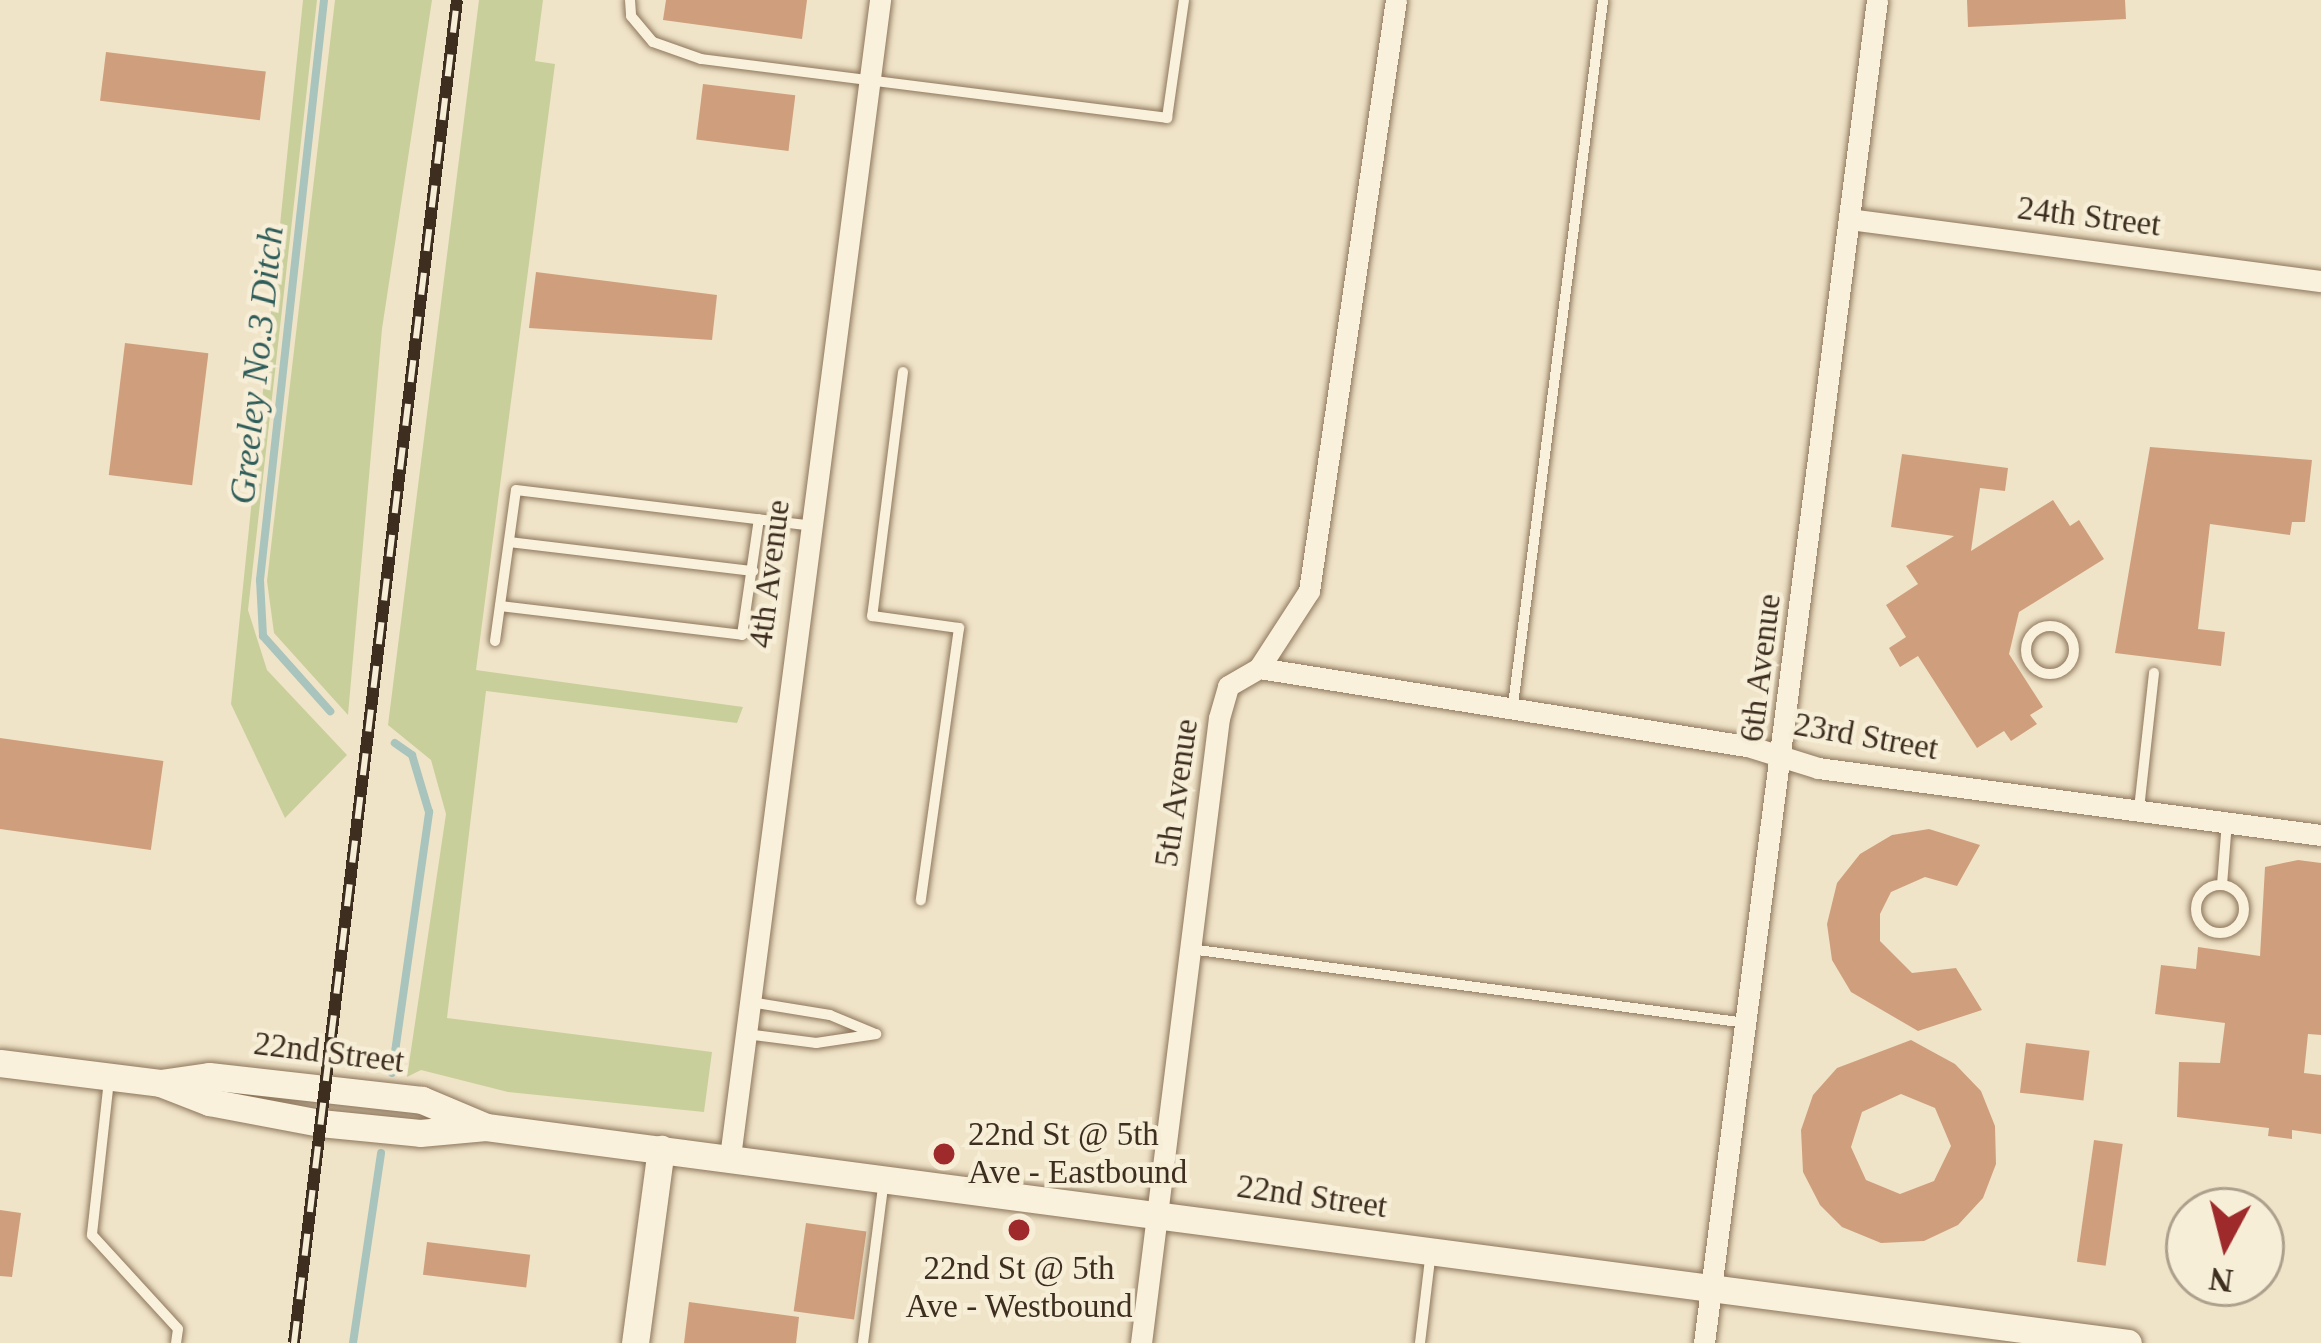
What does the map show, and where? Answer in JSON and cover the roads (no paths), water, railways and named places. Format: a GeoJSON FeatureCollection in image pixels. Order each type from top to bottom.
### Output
{"type":"FeatureCollection","features":[{"type":"Feature","properties":{"kind":"street","name":"4th Avenue"},"geometry":{"type":"LineString","coordinates":[[730,1157],[880,0]]}},
{"type":"Feature","properties":{"kind":"street","name":"5th Avenue"},"geometry":{"type":"LineString","coordinates":[[1141,1343],[1219,718],[1228,686],[1259,668],[1309,591],[1396,0]]}},
{"type":"Feature","properties":{"kind":"street","name":"6th Avenue"},"geometry":{"type":"LineString","coordinates":[[1705,1343],[1877,0]]}},
{"type":"Feature","properties":{"kind":"street","name":"24th Street"},"geometry":{"type":"LineString","coordinates":[[1849,219],[2321,281]]}},
{"type":"Feature","properties":{"kind":"street","name":"23rd Street"},"geometry":{"type":"LineString","coordinates":[[1259,668],[1513,705],[1783,758],[2321,835]]}},
{"type":"Feature","properties":{"kind":"street","name":"22nd Street"},"geometry":{"type":"LineString","coordinates":[[0,1063],[160,1084],[209,1102],[320,1123],[419,1133],[486,1127],[1158,1212],[1712,1288],[1995,1334],[2128,1343]]}},
{"type":"Feature","properties":{"kind":"street"},"geometry":{"type":"LineString","coordinates":[[635,1343],[661,1149]]}},
{"type":"Feature","properties":{"kind":"lane"},"geometry":{"type":"LineString","coordinates":[[630,0],[631,16],[653,42],[701,59],[1167,118],[1184,0]]}},
{"type":"Feature","properties":{"kind":"lane"},"geometry":{"type":"LineString","coordinates":[[1513,705],[1603,0]]}},
{"type":"Feature","properties":{"kind":"lane"},"geometry":{"type":"LineString","coordinates":[[903,372],[872,616],[959,628],[921,900]]}},
{"type":"Feature","properties":{"kind":"lane"},"geometry":{"type":"LineString","coordinates":[[495,641],[516,490],[812,526]]}},
{"type":"Feature","properties":{"kind":"lane"},"geometry":{"type":"LineString","coordinates":[[500,606],[742,635],[759,519]]}},
{"type":"Feature","properties":{"kind":"lane"},"geometry":{"type":"LineString","coordinates":[[509,542],[753,571]]}},
{"type":"Feature","properties":{"kind":"lane"},"geometry":{"type":"LineString","coordinates":[[2052,625],[2069,634],[2075,652],[2066,669],[2048,674],[2031,666],[2025,648],[2034,631],[2052,625]]}},
{"type":"Feature","properties":{"kind":"lane"},"geometry":{"type":"LineString","coordinates":[[2139,809],[2154,673]]}},
{"type":"Feature","properties":{"kind":"lane"},"geometry":{"type":"LineString","coordinates":[[2222,885],[2227,822]]}},
{"type":"Feature","properties":{"kind":"lane"},"geometry":{"type":"LineString","coordinates":[[2222,885],[2244,905],[2242,920],[2222,933],[2207,929],[2196,909],[2207,889],[2222,885]]}},
{"type":"Feature","properties":{"kind":"lane"},"geometry":{"type":"LineString","coordinates":[[1190,949],[1746,1023]]}},
{"type":"Feature","properties":{"kind":"lane"},"geometry":{"type":"LineString","coordinates":[[746,1034],[816,1043],[876,1034],[830,1015],[750,1003]]}},
{"type":"Feature","properties":{"kind":"lane"},"geometry":{"type":"LineString","coordinates":[[110,1077],[92,1235],[178,1329],[176,1343]]}},
{"type":"Feature","properties":{"kind":"lane"},"geometry":{"type":"LineString","coordinates":[[862,1343],[885,1177]]}},
{"type":"Feature","properties":{"kind":"lane"},"geometry":{"type":"LineString","coordinates":[[1420,1343],[1431,1250]]}},
{"type":"Feature","properties":{"kind":"waterway","name":"Greeley No.3 Ditch"},"geometry":{"type":"LineString","coordinates":[[324,0],[260,580],[263,636],[330,711]]}},
{"type":"Feature","properties":{"kind":"waterway"},"geometry":{"type":"LineString","coordinates":[[392,1073],[429,812],[412,755],[395,743]]}},
{"type":"Feature","properties":{"kind":"waterway"},"geometry":{"type":"LineString","coordinates":[[353,1343],[381,1153]]}},
{"type":"Feature","properties":{"kind":"railway"},"geometry":{"type":"LineString","coordinates":[[294,1343],[457,0]]}},
{"type":"Feature","properties":{"kind":"place","name":"22nd St @ 5th Ave - Eastbound"},"geometry":{"type":"Point","coordinates":[944,1154]}},
{"type":"Feature","properties":{"kind":"place","name":"22nd St @ 5th Ave - Westbound"},"geometry":{"type":"Point","coordinates":[1019,1230]}}]}
